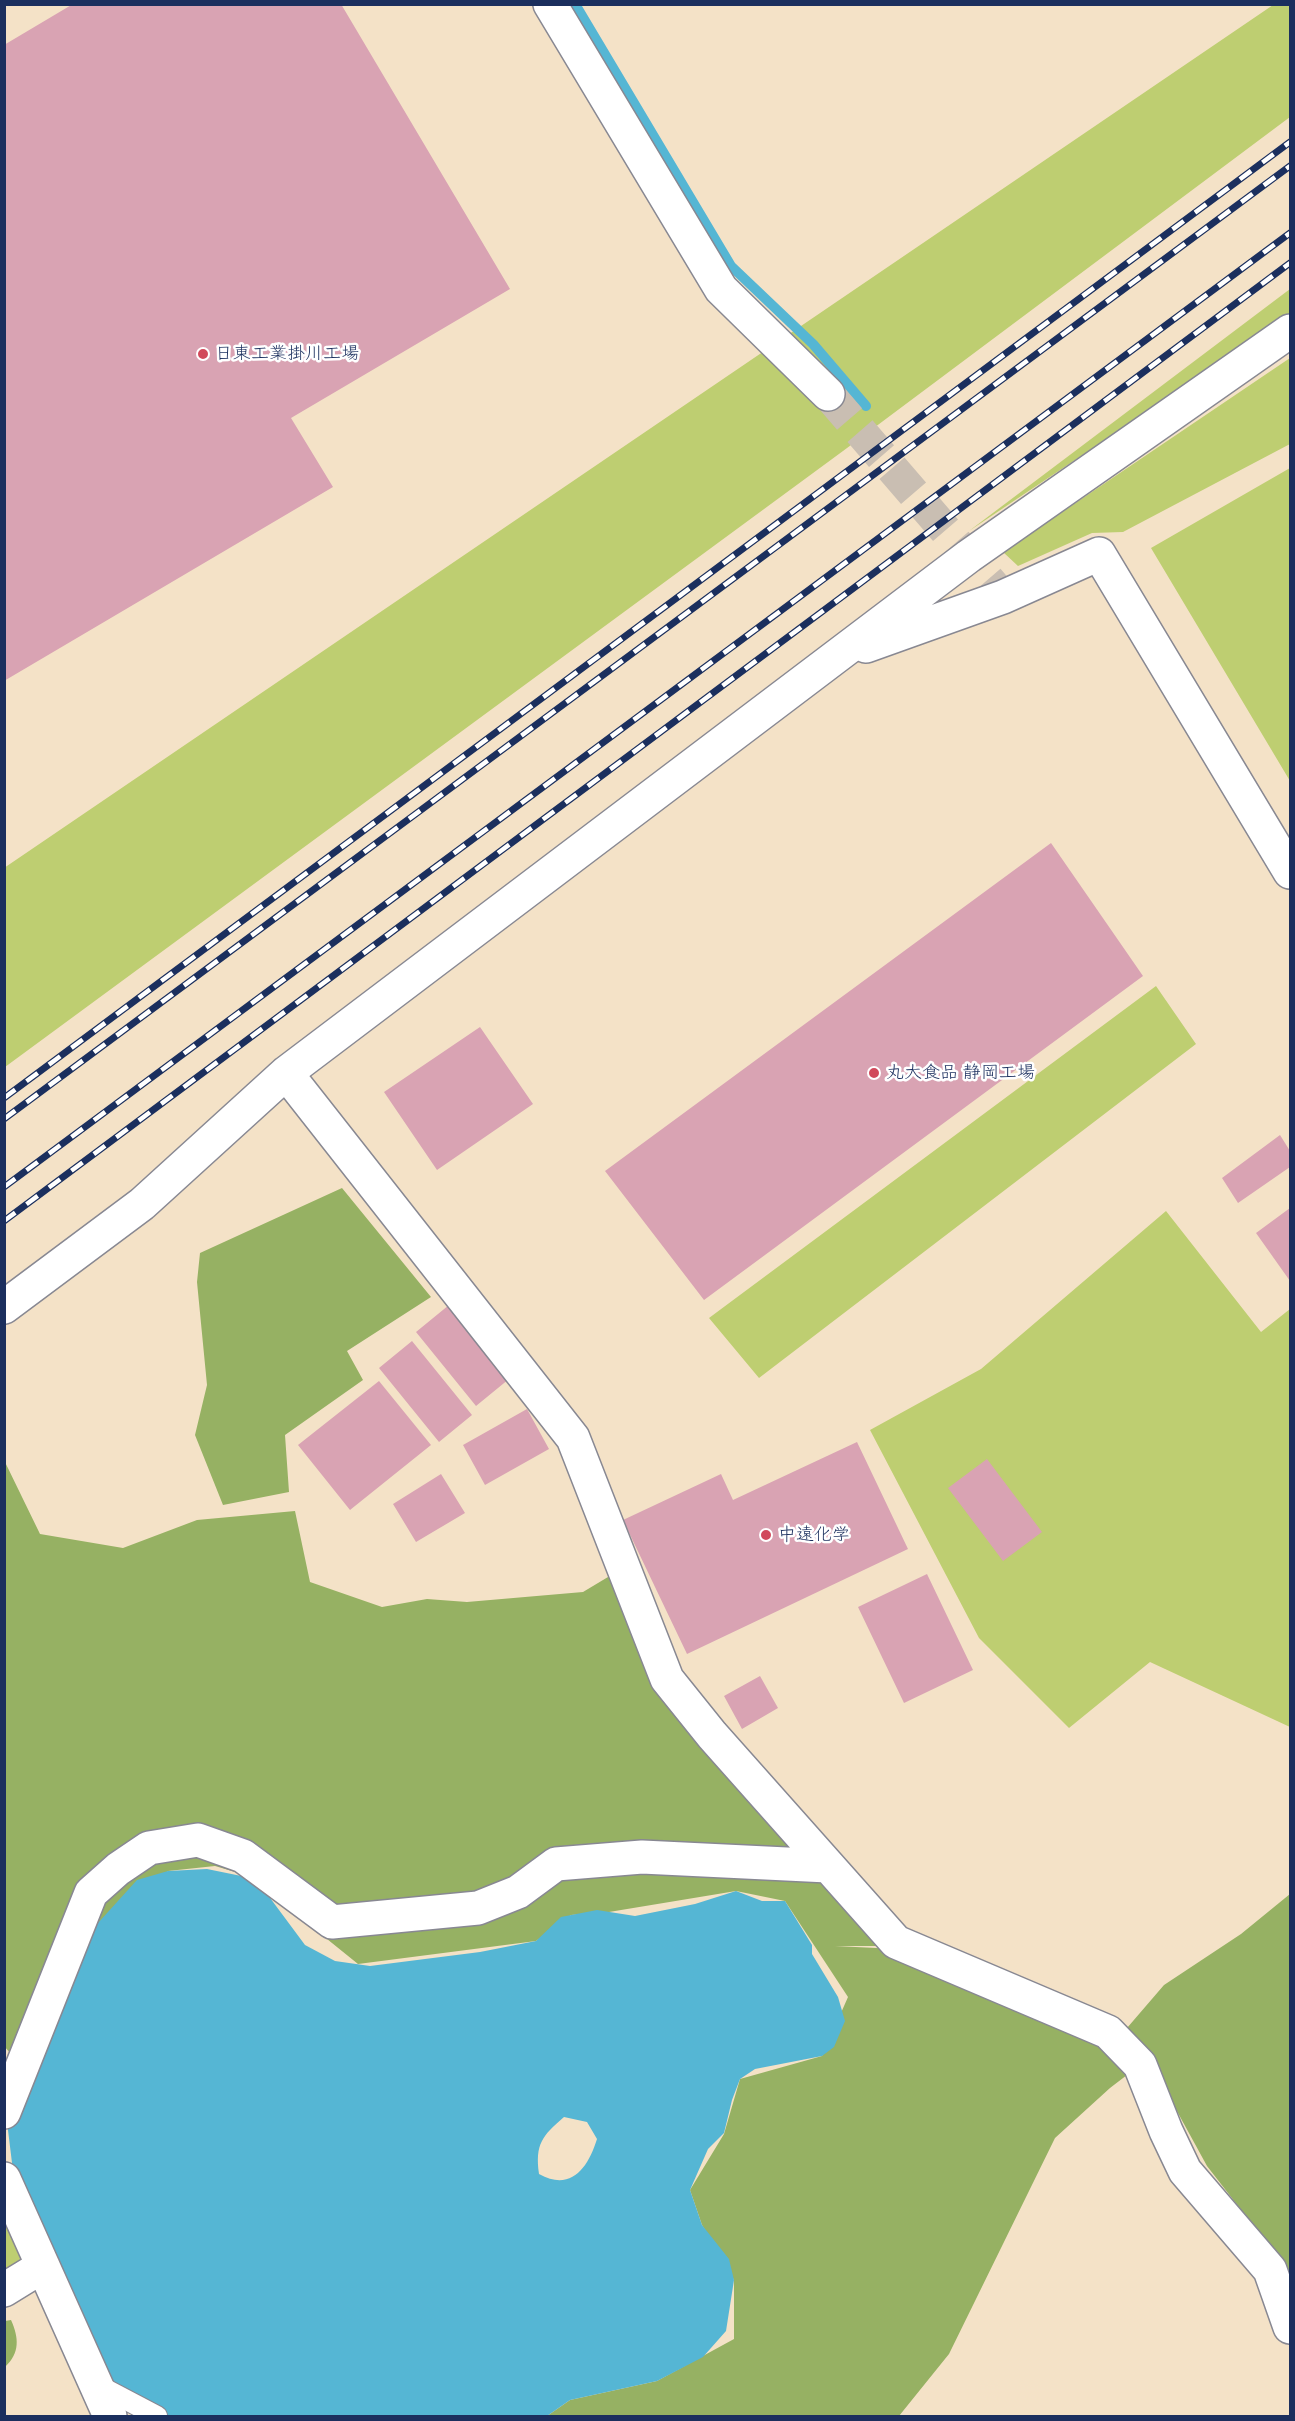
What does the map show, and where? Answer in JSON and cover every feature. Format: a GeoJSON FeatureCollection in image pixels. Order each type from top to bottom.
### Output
{"type":"FeatureCollection","features":[{"type":"Feature","properties":{"kind":"street"},"geometry":{"type":"LineString","coordinates":[[550,4],[721,290],[828,394]]}},
{"type":"Feature","properties":{"kind":"street"},"geometry":{"type":"LineString","coordinates":[[4,1307],[142,1204],[286,1073],[969,556],[1290,331]]}},
{"type":"Feature","properties":{"kind":"street"},"geometry":{"type":"LineString","coordinates":[[836,657],[1003,597],[1099,554],[1290,872]]}},
{"type":"Feature","properties":{"kind":"street"},"geometry":{"type":"LineString","coordinates":[[286,1073],[573,1438],[667,1678],[712,1735],[896,1942],[1107,2032],[1140,2066],[1185,2171],[1270,2270],[1290,2327]]}},
{"type":"Feature","properties":{"kind":"street"},"geometry":{"type":"LineString","coordinates":[[4,2112],[91,1893],[118,1869],[149,1848],[198,1840],[243,1856],[332,1922],[478,1908],[519,1892],[556,1864],[642,1857],[828,1866]]}},
{"type":"Feature","properties":{"kind":"street"},"geometry":{"type":"LineString","coordinates":[[4,2179],[110,2416]]}},
{"type":"Feature","properties":{"kind":"street"},"geometry":{"type":"LineString","coordinates":[[4,2289],[43,2266]]}},
{"type":"Feature","properties":{"kind":"lane"},"geometry":{"type":"LineString","coordinates":[[96,2384],[157,2416]]}},
{"type":"Feature","properties":{"kind":"green space"},"geometry":{"type":"Polygon","coordinates":[[[1273,5],[1290,5],[1290,117],[843,451],[5,1067],[4,868],[1273,5]]]}},
{"type":"Feature","properties":{"kind":"green space"},"geometry":{"type":"Polygon","coordinates":[[[1290,289],[1290,316],[969,531],[1290,289]]]}},
{"type":"Feature","properties":{"kind":"green space"},"geometry":{"type":"Polygon","coordinates":[[[1290,358],[1290,444],[1123,532],[1092,533],[1018,566],[1003,552],[1290,358]]]}},
{"type":"Feature","properties":{"kind":"green space"},"geometry":{"type":"Polygon","coordinates":[[[1290,468],[1290,781],[1151,548],[1290,468]]]}},
{"type":"Feature","properties":{"kind":"green space"},"geometry":{"type":"Polygon","coordinates":[[[1156,986],[1196,1044],[759,1378],[709,1318],[1156,986]]]}},
{"type":"Feature","properties":{"kind":"green space"},"geometry":{"type":"Polygon","coordinates":[[[342,1188],[431,1297],[347,1351],[363,1380],[285,1435],[289,1492],[223,1505],[195,1435],[207,1385],[197,1282],[200,1253],[342,1188]]]}},
{"type":"Feature","properties":{"kind":"green space"},"geometry":{"type":"Polygon","coordinates":[[[1166,1211],[1261,1332],[1290,1309],[1290,1727],[1150,1662],[1069,1728],[979,1638],[870,1430],[981,1369],[1166,1211]]]}},
{"type":"Feature","properties":{"kind":"green space"},"geometry":{"type":"Polygon","coordinates":[[[4,1460],[40,1534],[123,1548],[197,1520],[295,1511],[310,1582],[382,1607],[427,1599],[467,1602],[583,1592],[613,1574],[664,1683],[888,1946],[835,1946],[917,1950],[1140,2065],[1110,2088],[1055,2138],[949,2354],[899,2416],[547,2416],[570,2400],[657,2381],[734,2339],[734,2280],[702,2225],[690,2190],[724,2134],[740,2079],[822,2056],[848,1997],[785,1901],[736,1891],[609,1912],[571,1915],[536,1941],[358,1964],[249,1876],[215,1866],[168,1871],[11,2054],[4,2046],[4,1460]]]}},
{"type":"Feature","properties":{"kind":"green space"},"geometry":{"type":"Polygon","coordinates":[[[1290,1894],[1290,2273],[1207,2166],[1155,2071],[1127,2028],[1164,1985],[1241,1934],[1290,1894]]]}},
{"type":"Feature","properties":{"kind":"green space"},"geometry":{"type":"Polygon","coordinates":[[[4,2194],[37,2251],[4,2273],[4,2194]]]}},
{"type":"Feature","properties":{"kind":"green space"},"geometry":{"type":"Polygon","coordinates":[[[11,2320],[16,2333],[17,2345],[10,2362],[5,2367],[5,2321],[11,2320]]]}},
{"type":"Feature","properties":{"kind":"water"},"geometry":{"type":"Polygon","coordinates":[[[207,1869],[256,1879],[305,1945],[335,1961],[370,1966],[480,1952],[536,1941],[561,1917],[597,1910],[635,1916],[695,1904],[736,1891],[762,1901],[785,1901],[812,1945],[812,1954],[838,1997],[845,2021],[834,2047],[822,2056],[755,2069],[740,2079],[724,2133],[708,2149],[690,2190],[702,2225],[729,2259],[734,2280],[726,2331],[703,2357],[657,2381],[570,2400],[547,2416],[156,2416],[101,2387],[13,2171],[7,2122],[98,1923],[137,1880],[168,1871],[207,1869]],[[564,2117],[545,2135],[539,2148],[539,2174],[560,2180],[577,2174],[583,2168],[597,2139],[587,2122],[564,2117]]]}},
{"type":"Feature","properties":{"kind":"building","name":"日東工業掛川工場"},"geometry":{"type":"Polygon","coordinates":[[[73,4],[341,4],[510,289],[291,418],[333,487],[4,681],[4,45],[73,4]]]}},
{"type":"Feature","properties":{"kind":"building","name":"丸大食品 静岡工場"},"geometry":{"type":"Polygon","coordinates":[[[1051,843],[1143,976],[704,1300],[605,1171],[1051,843]]]}},
{"type":"Feature","properties":{"kind":"building"},"geometry":{"type":"Polygon","coordinates":[[[480,1027],[533,1104],[437,1170],[384,1092],[480,1027]]]}},
{"type":"Feature","properties":{"kind":"building"},"geometry":{"type":"Polygon","coordinates":[[[1280,1135],[1290,1151],[1290,1167],[1238,1203],[1222,1178],[1280,1135]]]}},
{"type":"Feature","properties":{"kind":"building"},"geometry":{"type":"Polygon","coordinates":[[[1290,1208],[1290,1281],[1256,1233],[1290,1208]]]}},
{"type":"Feature","properties":{"kind":"building"},"geometry":{"type":"Polygon","coordinates":[[[449,1305],[509,1379],[476,1406],[416,1332],[449,1305]]]}},
{"type":"Feature","properties":{"kind":"building"},"geometry":{"type":"Polygon","coordinates":[[[412,1341],[472,1415],[439,1442],[379,1368],[412,1341]]]}},
{"type":"Feature","properties":{"kind":"building"},"geometry":{"type":"Polygon","coordinates":[[[379,1381],[431,1445],[350,1510],[298,1445],[379,1381]]]}},
{"type":"Feature","properties":{"kind":"building"},"geometry":{"type":"Polygon","coordinates":[[[527,1409],[549,1449],[485,1485],[463,1445],[527,1409]]]}},
{"type":"Feature","properties":{"kind":"building","name":"中遠化学"},"geometry":{"type":"Polygon","coordinates":[[[857,1442],[908,1549],[687,1654],[623,1520],[721,1474],[733,1500],[857,1442]]]}},
{"type":"Feature","properties":{"kind":"building"},"geometry":{"type":"Polygon","coordinates":[[[987,1459],[1042,1532],[1003,1561],[948,1488],[987,1459]]]}},
{"type":"Feature","properties":{"kind":"building"},"geometry":{"type":"Polygon","coordinates":[[[441,1474],[465,1513],[416,1542],[393,1504],[441,1474]]]}},
{"type":"Feature","properties":{"kind":"building"},"geometry":{"type":"Polygon","coordinates":[[[927,1574],[973,1670],[904,1703],[858,1607],[927,1574]]]}},
{"type":"Feature","properties":{"kind":"building"},"geometry":{"type":"Polygon","coordinates":[[[760,1676],[778,1708],[742,1729],[724,1696],[760,1676]]]}},
{"type":"Feature","properties":{"kind":"waterway"},"geometry":{"type":"LineString","coordinates":[[575,4],[731,266],[813,344],[866,406]]}},
{"type":"Feature","properties":{"kind":"tunnel"},"geometry":{"type":"LineString","coordinates":[[828,394],[1003,597]]}},
{"type":"Feature","properties":{"kind":"railway"},"geometry":{"type":"LineString","coordinates":[[4,1098],[1290,142]]}},
{"type":"Feature","properties":{"kind":"railway"},"geometry":{"type":"LineString","coordinates":[[4,1119],[1290,166]]}},
{"type":"Feature","properties":{"kind":"railway"},"geometry":{"type":"LineString","coordinates":[[4,1187],[1290,233]]}},
{"type":"Feature","properties":{"kind":"railway"},"geometry":{"type":"LineString","coordinates":[[4,1221],[1290,263]]}},
{"type":"Feature","properties":{"kind":"place","name":"日東工業掛川工場"},"geometry":{"type":"Point","coordinates":[203,354]}},
{"type":"Feature","properties":{"kind":"place","name":"丸大食品 静岡工場"},"geometry":{"type":"Point","coordinates":[874,1073]}},
{"type":"Feature","properties":{"kind":"place","name":"中遠化学"},"geometry":{"type":"Point","coordinates":[766,1535]}}]}
